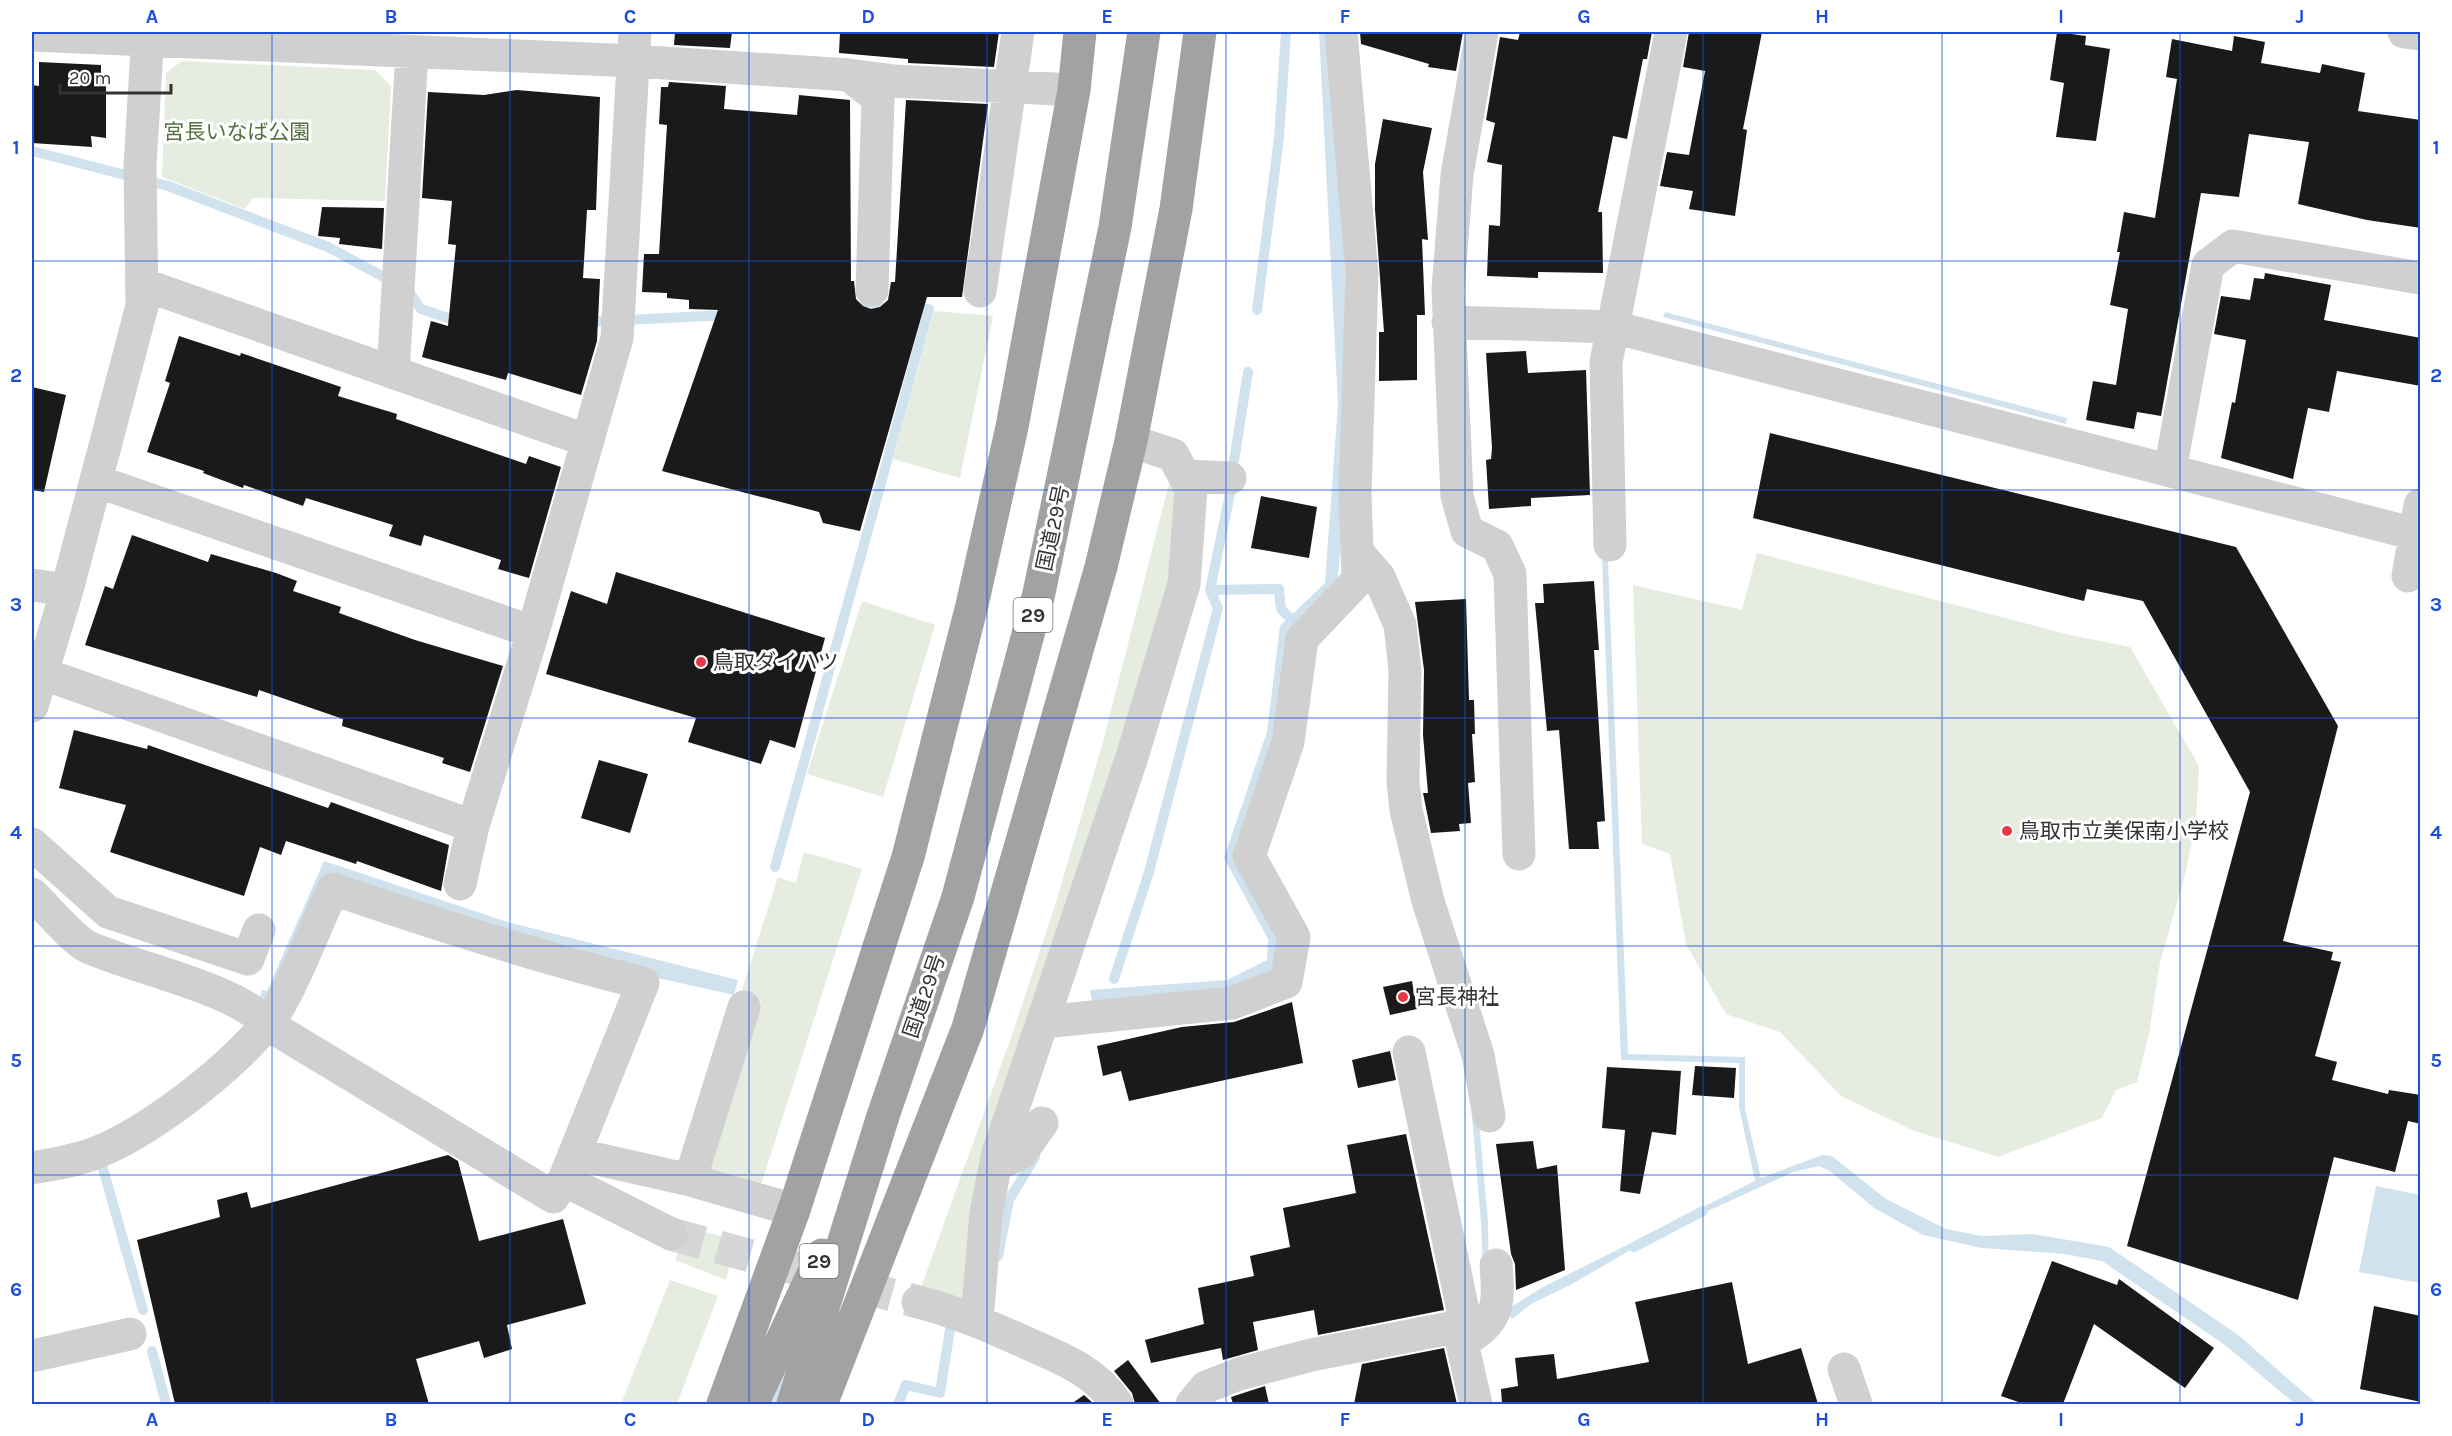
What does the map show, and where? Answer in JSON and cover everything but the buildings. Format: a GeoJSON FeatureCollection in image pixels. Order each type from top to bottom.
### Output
{"type":"FeatureCollection","features":[{"type":"Feature","properties":{"kind":"highway"},"geometry":{"type":"LineString","coordinates":[[723,1404],[794,1210],[908,857],[963,640],[1012,427],[1074,90],[1080,32]]}},
{"type":"Feature","properties":{"kind":"highway","name":"国道29号"},"geometry":{"type":"LineString","coordinates":[[794,1404],[883,1116],[958,897],[1039,594],[1115,226],[1144,32]]}},
{"type":"Feature","properties":{"kind":"highway"},"geometry":{"type":"LineString","coordinates":[[821,1404],[968,1028],[1101,567],[1131,441],[1176,209],[1200,32]]}},
{"type":"Feature","properties":{"kind":"highway","name":"国道29号"},"geometry":{"type":"LineString","coordinates":[[752,1404],[793,1322],[883,1116]]}},
{"type":"Feature","properties":{"kind":"street"},"geometry":{"type":"LineString","coordinates":[[980,291],[1018,32]]}},
{"type":"Feature","properties":{"kind":"street"},"geometry":{"type":"LineString","coordinates":[[1043,1022],[1232,1003],[1286,982],[1294,937],[1249,856],[1288,742],[1302,639],[1358,580],[1357,357],[1362,274],[1341,32]]}},
{"type":"Feature","properties":{"kind":"street"},"geometry":{"type":"LineString","coordinates":[[1482,32],[1457,175],[1448,289],[1448,322],[1457,496],[1467,531],[1497,546],[1510,574],[1519,855]]}},
{"type":"Feature","properties":{"kind":"street"},"geometry":{"type":"LineString","coordinates":[[1610,545],[1606,362],[1671,32]]}},
{"type":"Feature","properties":{"kind":"street"},"geometry":{"type":"LineString","coordinates":[[2404,32],[2421,34]]}},
{"type":"Feature","properties":{"kind":"street"},"geometry":{"type":"LineString","coordinates":[[32,35],[148,36],[412,52],[635,46],[894,81],[1074,90]]}},
{"type":"Feature","properties":{"kind":"street"},"geometry":{"type":"LineString","coordinates":[[32,706],[67,590],[142,306],[140,166],[148,36]]}},
{"type":"Feature","properties":{"kind":"street"},"geometry":{"type":"LineString","coordinates":[[460,884],[473,826],[533,632],[617,338],[635,46]]}},
{"type":"Feature","properties":{"kind":"street"},"geometry":{"type":"LineString","coordinates":[[393,373],[412,52]]}},
{"type":"Feature","properties":{"kind":"street"},"geometry":{"type":"LineString","coordinates":[[849,75],[878,98],[872,290]]}},
{"type":"Feature","properties":{"kind":"street"},"geometry":{"type":"LineString","coordinates":[[2169,470],[2208,265],[2233,246],[2421,278]]}},
{"type":"Feature","properties":{"kind":"street"},"geometry":{"type":"LineString","coordinates":[[142,284],[588,441]]}},
{"type":"Feature","properties":{"kind":"street"},"geometry":{"type":"LineString","coordinates":[[1448,322],[1613,327],[2169,470],[2418,520],[2408,576]]}},
{"type":"Feature","properties":{"kind":"street"},"geometry":{"type":"LineString","coordinates":[[977,1320],[986,1213],[996,1165],[1132,757],[1184,584],[1191,489],[1173,455],[1131,441]]}},
{"type":"Feature","properties":{"kind":"street"},"geometry":{"type":"LineString","coordinates":[[1184,476],[1230,478]]}},
{"type":"Feature","properties":{"kind":"street"},"geometry":{"type":"LineString","coordinates":[[96,481],[533,632]]}},
{"type":"Feature","properties":{"kind":"street"},"geometry":{"type":"LineString","coordinates":[[1357,552],[1378,577],[1400,626],[1405,670],[1403,781],[1406,810],[1428,901],[1478,1055],[1489,1116]]}},
{"type":"Feature","properties":{"kind":"street"},"geometry":{"type":"LineString","coordinates":[[32,585],[67,590]]}},
{"type":"Feature","properties":{"kind":"street"},"geometry":{"type":"LineString","coordinates":[[41,673],[473,826]]}},
{"type":"Feature","properties":{"kind":"street"},"geometry":{"type":"LineString","coordinates":[[32,844],[108,912],[248,960],[259,930]]}},
{"type":"Feature","properties":{"kind":"street"},"geometry":{"type":"LineString","coordinates":[[32,894],[85,946],[227,998],[256,1012],[267,1024],[553,1197],[569,1167],[643,983],[452,930],[333,889],[282,1002],[267,1024],[232,1061],[178,1106],[100,1152],[72,1161],[32,1168]]}},
{"type":"Feature","properties":{"kind":"street"},"geometry":{"type":"LineString","coordinates":[[690,1180],[744,1007]]}},
{"type":"Feature","properties":{"kind":"street"},"geometry":{"type":"LineString","coordinates":[[1409,1052],[1467,1325],[1460,1334]]}},
{"type":"Feature","properties":{"kind":"street"},"geometry":{"type":"LineString","coordinates":[[996,1165],[1020,1154],[1042,1123]]}},
{"type":"Feature","properties":{"kind":"street"},"geometry":{"type":"LineString","coordinates":[[569,1167],[690,1180],[794,1210]]}},
{"type":"Feature","properties":{"kind":"street"},"geometry":{"type":"LineString","coordinates":[[569,1167],[671,1234]]}},
{"type":"Feature","properties":{"kind":"street"},"geometry":{"type":"LineString","coordinates":[[1192,1404],[1206,1387],[1239,1374],[1311,1355],[1483,1329],[1493,1314],[1498,1294],[1496,1265]]}},
{"type":"Feature","properties":{"kind":"street"},"geometry":{"type":"LineString","coordinates":[[918,1302],[960,1313],[1068,1360],[1086,1371],[1117,1404]]}},
{"type":"Feature","properties":{"kind":"street"},"geometry":{"type":"LineString","coordinates":[[32,1356],[130,1334]]}},
{"type":"Feature","properties":{"kind":"street"},"geometry":{"type":"LineString","coordinates":[[1460,1334],[1476,1404]]}},
{"type":"Feature","properties":{"kind":"street"},"geometry":{"type":"LineString","coordinates":[[1844,1369],[1856,1404]]}},
{"type":"Feature","properties":{"kind":"green space","name":"宮長いなば公園"},"geometry":{"type":"Polygon","coordinates":[[[182,61],[375,70],[391,86],[385,201],[253,198],[245,209],[162,177],[166,73],[182,61]]]}},
{"type":"Feature","properties":{"kind":"green space"},"geometry":{"type":"Polygon","coordinates":[[[934,311],[993,316],[960,478],[893,459],[934,311]]]}},
{"type":"Feature","properties":{"kind":"green space"},"geometry":{"type":"Polygon","coordinates":[[[1172,472],[1176,485],[1168,582],[964,1301],[920,1290],[1012,1035],[1057,899],[1103,742],[1172,472]]]}},
{"type":"Feature","properties":{"kind":"green space"},"geometry":{"type":"Polygon","coordinates":[[[1757,553],[2070,635],[2130,647],[2199,766],[2196,819],[2186,871],[2160,963],[2149,1033],[2137,1082],[2116,1090],[2102,1118],[1998,1157],[1912,1130],[1841,1096],[1780,1032],[1726,1014],[1686,944],[1670,854],[1642,844],[1633,585],[1742,610],[1757,553]]]}},
{"type":"Feature","properties":{"kind":"green space"},"geometry":{"type":"Polygon","coordinates":[[[862,601],[935,625],[883,797],[807,774],[862,601]]]}},
{"type":"Feature","properties":{"kind":"green space"},"geometry":{"type":"Polygon","coordinates":[[[804,852],[862,869],[760,1188],[706,1168],[761,1002],[740,996],[778,877],[796,883],[804,852]]]}},
{"type":"Feature","properties":{"kind":"green space"},"geometry":{"type":"Polygon","coordinates":[[[689,1228],[737,1240],[726,1280],[675,1260],[689,1228]]]}},
{"type":"Feature","properties":{"kind":"green space"},"geometry":{"type":"Polygon","coordinates":[[[670,1280],[718,1296],[677,1404],[621,1404],[670,1280]]]}},
{"type":"Feature","properties":{"kind":"water"},"geometry":{"type":"Polygon","coordinates":[[[1319,32],[1332,32],[1352,400],[1337,590],[1280,738],[1240,857],[1281,936],[1279,969],[1229,992],[1092,1003],[1090,990],[1227,980],[1267,960],[1268,939],[1224,858],[1267,732],[1280,626],[1325,583],[1338,404],[1319,32]]]}},
{"type":"Feature","properties":{"kind":"water"},"geometry":{"type":"Polygon","coordinates":[[[1665,312],[2067,418],[2066,424],[1663,317],[1665,312]]]}},
{"type":"Feature","properties":{"kind":"water"},"geometry":{"type":"Polygon","coordinates":[[[1602,559],[1608,561],[1628,1054],[1745,1057],[1745,1109],[1761,1178],[1822,1155],[1832,1156],[1886,1199],[1946,1229],[1982,1236],[2033,1234],[2109,1247],[2237,1334],[2317,1404],[2295,1404],[2225,1345],[2102,1261],[2065,1254],[1982,1248],[1923,1235],[1874,1208],[1830,1171],[1819,1166],[1793,1172],[1660,1233],[1572,1284],[1531,1304],[1512,1319],[1506,1310],[1543,1287],[1755,1181],[1739,1107],[1739,1063],[1621,1060],[1602,559]]]}},
{"type":"Feature","properties":{"kind":"water"},"geometry":{"type":"Polygon","coordinates":[[[1381,595],[1390,612],[1399,651],[1398,790],[1403,818],[1443,978],[1474,1067],[1488,1222],[1489,1293],[1484,1312],[1480,1309],[1484,1296],[1481,1222],[1468,1071],[1437,981],[1396,816],[1392,773],[1393,650],[1384,611],[1373,597],[1381,595]]]}},
{"type":"Feature","properties":{"kind":"water"},"geometry":{"type":"Polygon","coordinates":[[[324,861],[511,923],[738,980],[734,995],[626,971],[329,881],[270,1003],[259,1000],[262,990],[267,991],[324,861]]]}},
{"type":"Feature","properties":{"kind":"water"},"geometry":{"type":"Polygon","coordinates":[[[2376,1186],[2420,1195],[2420,1283],[2359,1272],[2376,1186]]]}},
{"type":"Feature","properties":{"kind":"waterway"},"geometry":{"type":"LineString","coordinates":[[1257,310],[1279,138],[1286,32]]}},
{"type":"Feature","properties":{"kind":"waterway"},"geometry":{"type":"LineString","coordinates":[[32,151],[168,186],[328,247],[408,290],[421,309],[460,322]]}},
{"type":"Feature","properties":{"kind":"waterway"},"geometry":{"type":"LineString","coordinates":[[855,307],[890,308]]}},
{"type":"Feature","properties":{"kind":"waterway"},"geometry":{"type":"LineString","coordinates":[[775,867],[929,309],[911,309]]}},
{"type":"Feature","properties":{"kind":"waterway"},"geometry":{"type":"LineString","coordinates":[[585,322],[728,315]]}},
{"type":"Feature","properties":{"kind":"waterway"},"geometry":{"type":"LineString","coordinates":[[1234,461],[1248,372]]}},
{"type":"Feature","properties":{"kind":"waterway"},"geometry":{"type":"LineString","coordinates":[[1114,979],[1149,872],[1218,608],[1210,590],[1231,489]]}},
{"type":"Feature","properties":{"kind":"waterway"},"geometry":{"type":"LineString","coordinates":[[1210,590],[1279,589],[1281,609],[1294,622]]}},
{"type":"Feature","properties":{"kind":"waterway"},"geometry":{"type":"LineString","coordinates":[[998,1256],[1009,1200],[1035,1157]]}},
{"type":"Feature","properties":{"kind":"waterway"},"geometry":{"type":"LineString","coordinates":[[100,1158],[143,1310]]}},
{"type":"Feature","properties":{"kind":"waterway"},"geometry":{"type":"LineString","coordinates":[[1634,1247],[1703,1211]]}},
{"type":"Feature","properties":{"kind":"waterway"},"geometry":{"type":"LineString","coordinates":[[898,1404],[906,1385],[940,1393],[951,1323]]}},
{"type":"Feature","properties":{"kind":"waterway"},"geometry":{"type":"LineString","coordinates":[[152,1351],[166,1404]]}},
{"type":"Feature","properties":{"kind":"waterway"},"geometry":{"type":"LineString","coordinates":[[773,1404],[788,1369]]}},
{"type":"Feature","properties":{"kind":"tunnel"},"geometry":{"type":"LineString","coordinates":[[671,1234],[918,1302]]}},
{"type":"Feature","properties":{"kind":"place","name":"鳥取ダイハツ"},"geometry":{"type":"Point","coordinates":[701,662]}},
{"type":"Feature","properties":{"kind":"place","name":"鳥取市立美保南小学校"},"geometry":{"type":"Point","coordinates":[2007,831]}},
{"type":"Feature","properties":{"kind":"place","name":"宮長神社"},"geometry":{"type":"Point","coordinates":[1403,997]}}]}
